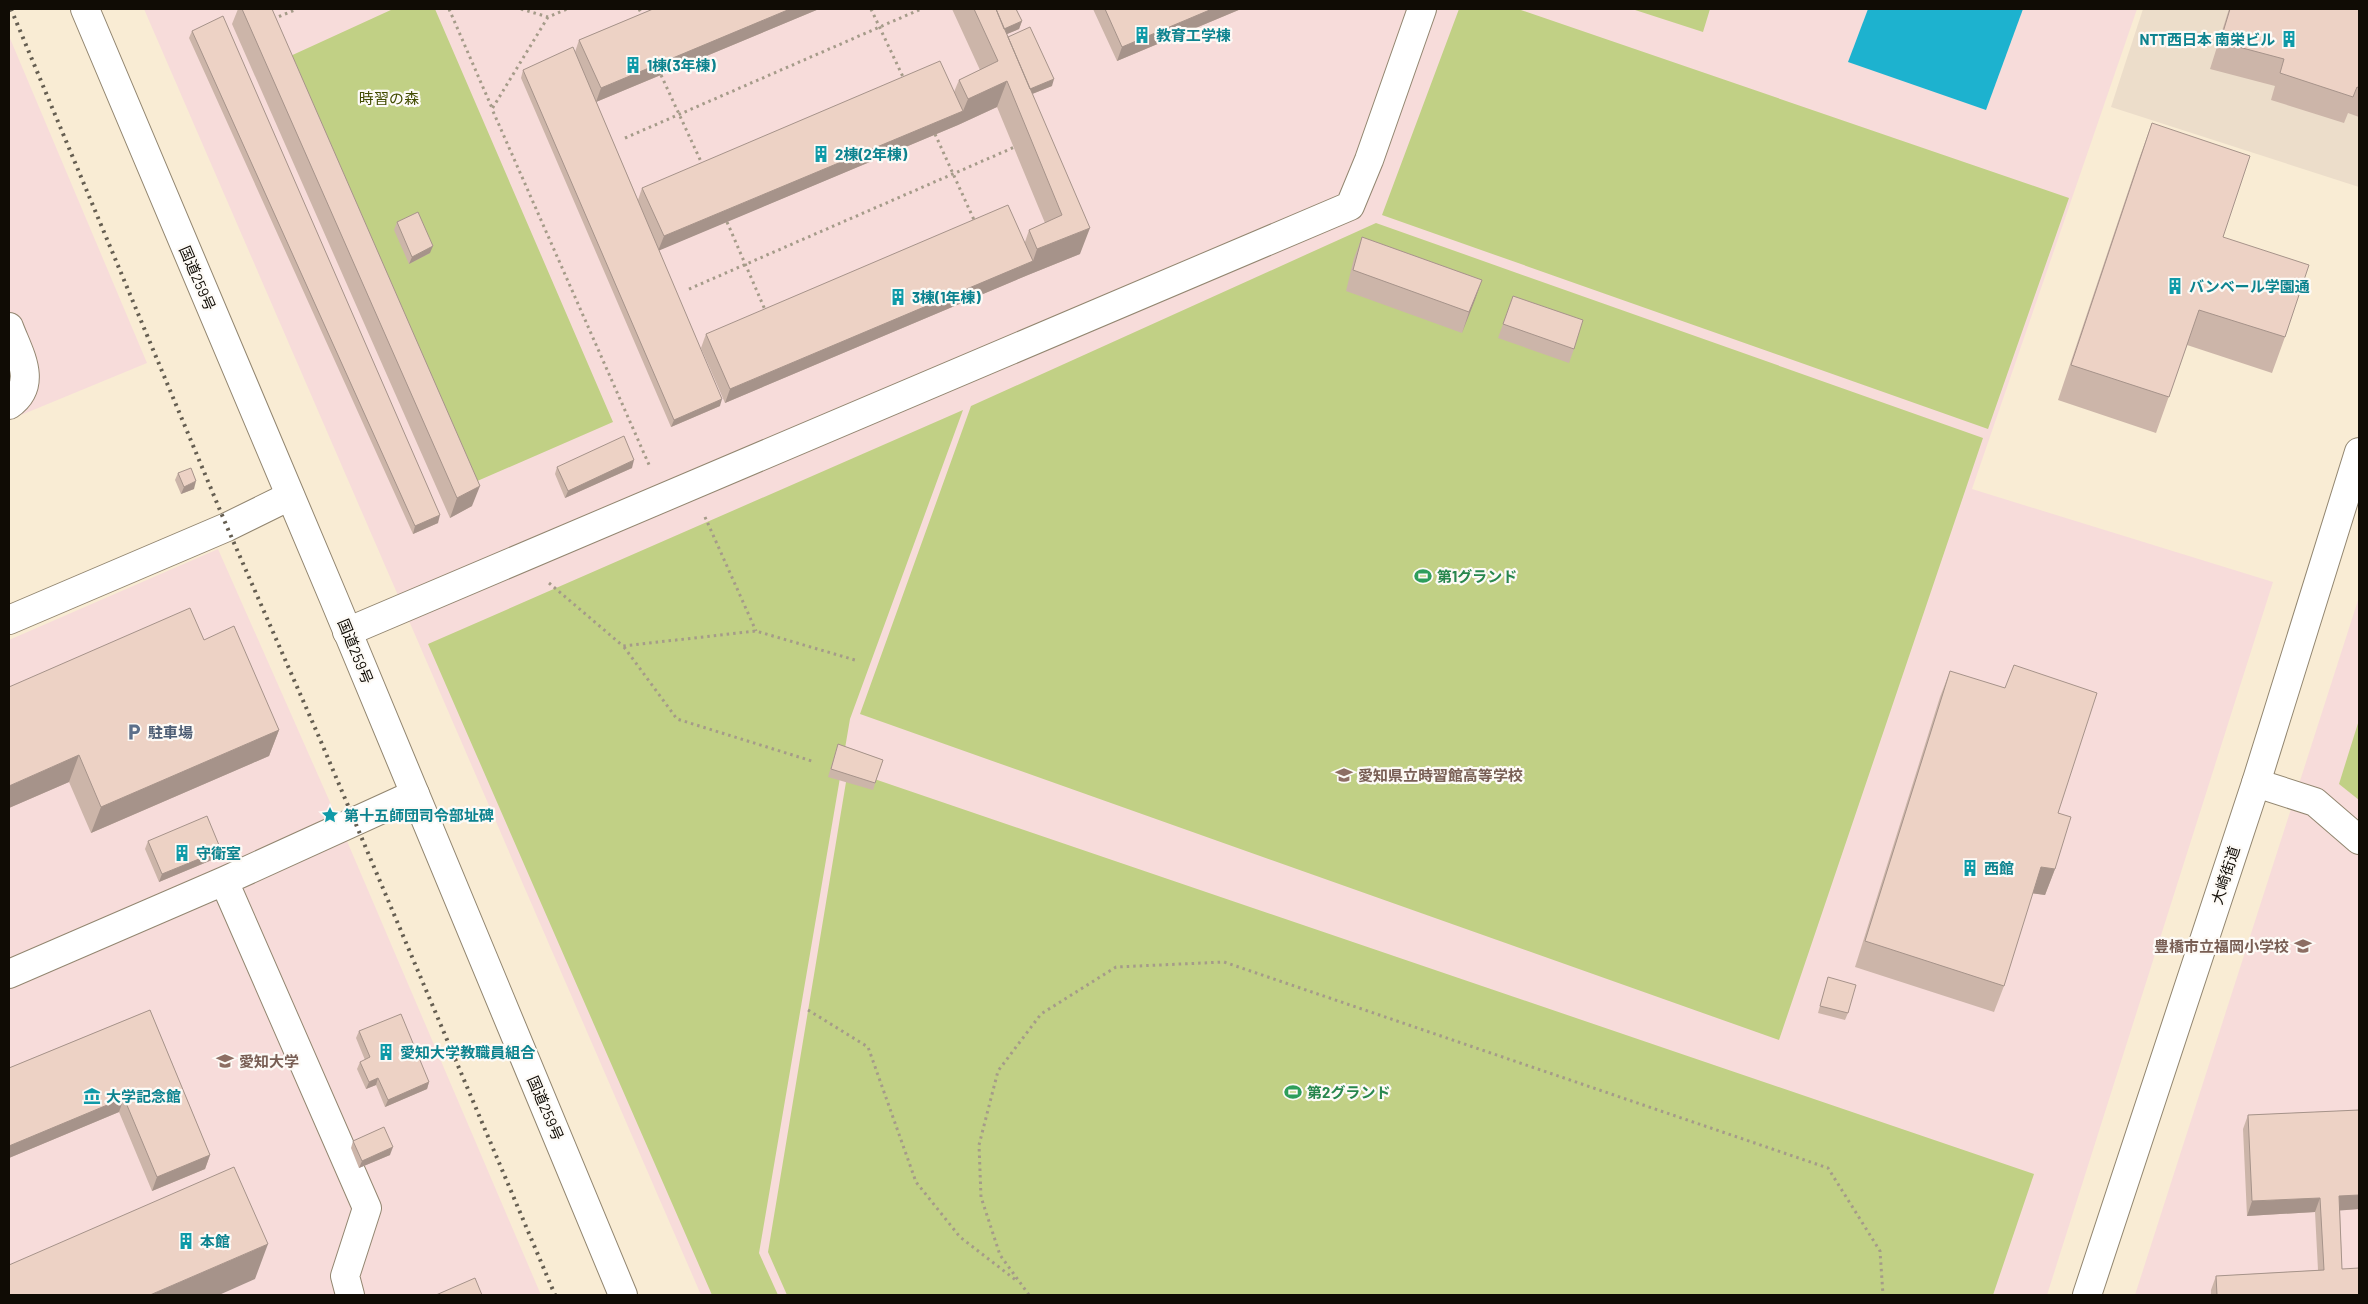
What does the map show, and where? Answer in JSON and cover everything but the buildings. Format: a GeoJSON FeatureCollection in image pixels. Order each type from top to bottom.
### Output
{"type":"FeatureCollection","features":[{"type":"Feature","properties":{"kind":"main road","name":"国道259号"},"geometry":{"type":"LineString","coordinates":[[85,9],[623,1295]]}},
{"type":"Feature","properties":{"kind":"main road"},"geometry":{"type":"LineString","coordinates":[[347,632],[1350,206],[1369,160],[1422,9]]}},
{"type":"Feature","properties":{"kind":"main road"},"geometry":{"type":"LineString","coordinates":[[9,327],[25,369],[25,382],[20,397],[9,405]]}},
{"type":"Feature","properties":{"kind":"main road","name":"大崎街道"},"geometry":{"type":"LineString","coordinates":[[2087,1295],[2256,783],[2359,452]]}},
{"type":"Feature","properties":{"kind":"main road"},"geometry":{"type":"LineString","coordinates":[[9,620],[227,527],[290,496]]}},
{"type":"Feature","properties":{"kind":"main road"},"geometry":{"type":"LineString","coordinates":[[2256,783],[2315,802],[2359,840]]}},
{"type":"Feature","properties":{"kind":"main road"},"geometry":{"type":"LineString","coordinates":[[9,974],[224,881],[415,794]]}},
{"type":"Feature","properties":{"kind":"main road"},"geometry":{"type":"LineString","coordinates":[[224,881],[366,1208],[345,1276],[350,1295]]}},
{"type":"Feature","properties":{"kind":"path"},"geometry":{"type":"LineString","coordinates":[[272,20],[298,9]]}},
{"type":"Feature","properties":{"kind":"path"},"geometry":{"type":"LineString","coordinates":[[449,9],[664,498]]}},
{"type":"Feature","properties":{"kind":"path"},"geometry":{"type":"LineString","coordinates":[[521,9],[548,17]]}},
{"type":"Feature","properties":{"kind":"path"},"geometry":{"type":"LineString","coordinates":[[492,109],[548,17],[566,9]]}},
{"type":"Feature","properties":{"kind":"path"},"geometry":{"type":"LineString","coordinates":[[640,9],[646,24]]}},
{"type":"Feature","properties":{"kind":"path"},"geometry":{"type":"LineString","coordinates":[[870,9],[908,87]]}},
{"type":"Feature","properties":{"kind":"path"},"geometry":{"type":"LineString","coordinates":[[625,138],[921,9]]}},
{"type":"Feature","properties":{"kind":"path"},"geometry":{"type":"LineString","coordinates":[[661,76],[706,173]]}},
{"type":"Feature","properties":{"kind":"path"},"geometry":{"type":"LineString","coordinates":[[935,134],[979,230]]}},
{"type":"Feature","properties":{"kind":"path"},"geometry":{"type":"LineString","coordinates":[[689,289],[1022,144]]}},
{"type":"Feature","properties":{"kind":"path"},"geometry":{"type":"LineString","coordinates":[[727,222],[769,319]]}},
{"type":"Feature","properties":{"kind":"path"},"geometry":{"type":"LineString","coordinates":[[692,486],[756,631]]}},
{"type":"Feature","properties":{"kind":"path"},"geometry":{"type":"LineString","coordinates":[[521,559],[624,646],[677,719],[815,762]]}},
{"type":"Feature","properties":{"kind":"path"},"geometry":{"type":"LineString","coordinates":[[624,646],[756,631],[855,660]]}},
{"type":"Feature","properties":{"kind":"path"},"geometry":{"type":"LineString","coordinates":[[1029,1295],[1000,1255],[980,1197],[979,1145],[998,1072],[1041,1014],[1116,967],[1224,962],[1828,1168],[1880,1251],[1883,1295]]}},
{"type":"Feature","properties":{"kind":"path"},"geometry":{"type":"LineString","coordinates":[[808,1010],[868,1047],[916,1182],[960,1237],[1022,1285]]}},
{"type":"Feature","properties":{"kind":"shaded area","name":"愛知県立時習館高等学校"},"geometry":{"type":"Polygon","coordinates":[[[144,9],[2137,9],[1972,489],[2273,582],[2047,1295],[701,1295],[144,9]]]}},
{"type":"Feature","properties":{"kind":"shaded area"},"geometry":{"type":"Polygon","coordinates":[[[2143,9],[2359,9],[2359,187],[2111,107],[2143,9]]]}},
{"type":"Feature","properties":{"kind":"shaded area"},"geometry":{"type":"Polygon","coordinates":[[[9,36],[147,363],[9,420],[9,36]]]}},
{"type":"Feature","properties":{"kind":"shaded area","name":"愛知大学"},"geometry":{"type":"Polygon","coordinates":[[[218,549],[341,827],[541,1295],[9,1295],[9,640],[218,549]]]}},
{"type":"Feature","properties":{"kind":"shaded area","name":"豊橋市立福岡小学校"},"geometry":{"type":"Polygon","coordinates":[[[2359,597],[2359,1295],[2135,1295],[2359,597]]]}},
{"type":"Feature","properties":{"kind":"green space","name":"時習の森"},"geometry":{"type":"Polygon","coordinates":[[[393,9],[435,9],[613,422],[475,482],[286,58],[393,9]]]}},
{"type":"Feature","properties":{"kind":"green space"},"geometry":{"type":"Polygon","coordinates":[[[1459,9],[1518,9],[2069,198],[1988,429],[1382,215],[1459,9]]]}},
{"type":"Feature","properties":{"kind":"green space"},"geometry":{"type":"Polygon","coordinates":[[[1632,9],[1710,9],[1703,32],[1632,9]]]}},
{"type":"Feature","properties":{"kind":"green space","name":"第1グランド"},"geometry":{"type":"Polygon","coordinates":[[[1376,223],[1983,438],[1779,1040],[860,714],[971,406],[1376,223]]]}},
{"type":"Feature","properties":{"kind":"green space"},"geometry":{"type":"Polygon","coordinates":[[[963,410],[850,719],[759,1253],[778,1295],[712,1295],[428,644],[963,410]]]}},
{"type":"Feature","properties":{"kind":"green space"},"geometry":{"type":"Polygon","coordinates":[[[2359,720],[2359,800],[2339,784],[2359,720]]]}},
{"type":"Feature","properties":{"kind":"green space","name":"第2グランド"},"geometry":{"type":"Polygon","coordinates":[[[848,770],[2034,1174],[1993,1295],[787,1295],[768,1252],[848,770]]]}},
{"type":"Feature","properties":{"kind":"water"},"geometry":{"type":"Polygon","coordinates":[[[1868,9],[2023,9],[1986,110],[1848,62],[1868,9]]]}},
{"type":"Feature","properties":{"kind":"railway"},"geometry":{"type":"LineString","coordinates":[[11,9],[227,527],[319,737],[555,1295]]}},
{"type":"Feature","properties":{"kind":"place","name":"教育工学棟"},"geometry":{"type":"Point","coordinates":[1142,35]}},
{"type":"Feature","properties":{"kind":"place","name":"NTT西日本 南栄ビル"},"geometry":{"type":"Point","coordinates":[2289,39]}},
{"type":"Feature","properties":{"kind":"place","name":"1棟(3年棟)"},"geometry":{"type":"Point","coordinates":[633,65]}},
{"type":"Feature","properties":{"kind":"place","name":"2棟(2年棟)"},"geometry":{"type":"Point","coordinates":[821,154]}},
{"type":"Feature","properties":{"kind":"place","name":"バンベール学園通"},"geometry":{"type":"Point","coordinates":[2175,286]}},
{"type":"Feature","properties":{"kind":"place","name":"3棟(1年棟)"},"geometry":{"type":"Point","coordinates":[898,297]}},
{"type":"Feature","properties":{"kind":"place","name":"第1グランド"},"geometry":{"type":"Point","coordinates":[1423,576]}},
{"type":"Feature","properties":{"kind":"place","name":"駐車場"},"geometry":{"type":"Point","coordinates":[134,732]}},
{"type":"Feature","properties":{"kind":"place","name":"愛知県立時習館高等学校"},"geometry":{"type":"Point","coordinates":[1344,775]}},
{"type":"Feature","properties":{"kind":"place","name":"第十五師団司令部址碑"},"geometry":{"type":"Point","coordinates":[330,815]}},
{"type":"Feature","properties":{"kind":"place","name":"守衛室"},"geometry":{"type":"Point","coordinates":[182,853]}},
{"type":"Feature","properties":{"kind":"place","name":"西館"},"geometry":{"type":"Point","coordinates":[1970,868]}},
{"type":"Feature","properties":{"kind":"place","name":"豊橋市立福岡小学校"},"geometry":{"type":"Point","coordinates":[2303,946]}},
{"type":"Feature","properties":{"kind":"place","name":"愛知大学教職員組合"},"geometry":{"type":"Point","coordinates":[386,1052]}},
{"type":"Feature","properties":{"kind":"place","name":"愛知大学"},"geometry":{"type":"Point","coordinates":[225,1061]}},
{"type":"Feature","properties":{"kind":"place","name":"第2グランド"},"geometry":{"type":"Point","coordinates":[1293,1092]}},
{"type":"Feature","properties":{"kind":"place","name":"大学記念館"},"geometry":{"type":"Point","coordinates":[92,1096]}},
{"type":"Feature","properties":{"kind":"place","name":"本館"},"geometry":{"type":"Point","coordinates":[186,1241]}}]}
